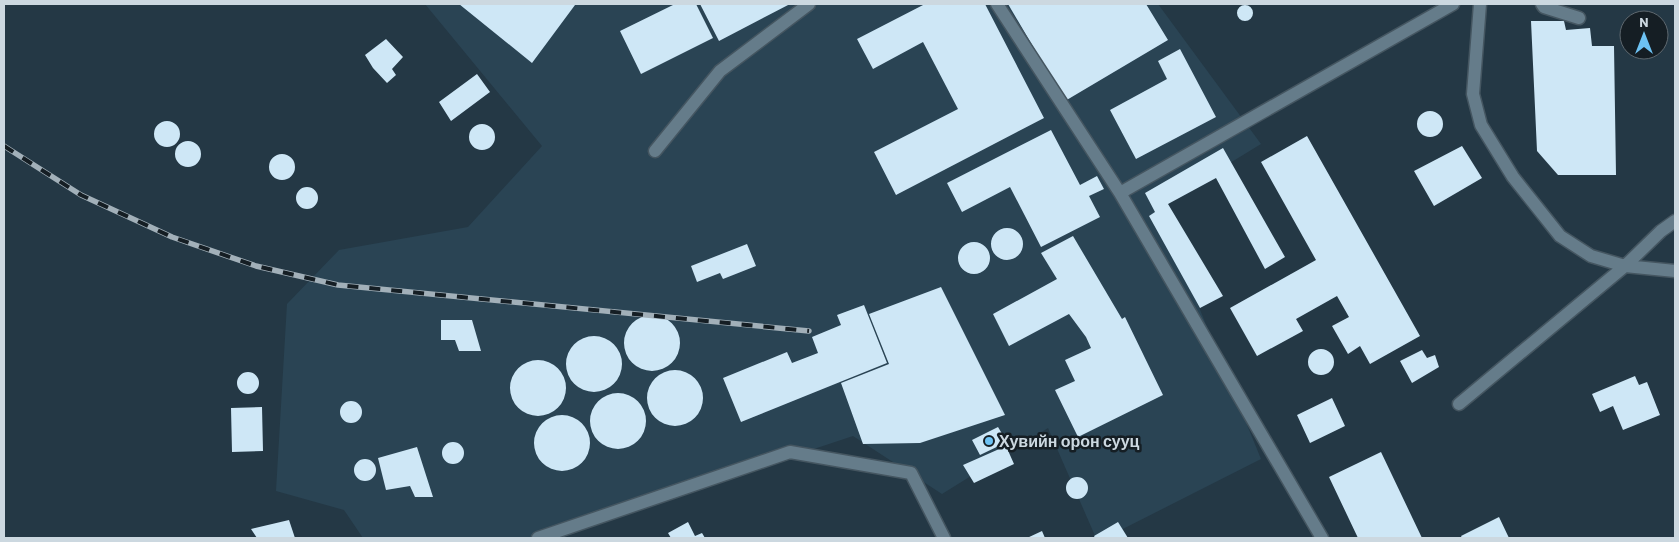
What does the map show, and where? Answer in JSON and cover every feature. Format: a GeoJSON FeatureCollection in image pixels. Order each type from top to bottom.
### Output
{"type":"FeatureCollection","features":[{"type":"Feature","properties":{"kind":"lane"},"geometry":{"type":"LineString","coordinates":[[655,151],[720,71],[809,4]]}},
{"type":"Feature","properties":{"kind":"lane"},"geometry":{"type":"LineString","coordinates":[[997,4],[1120,193],[1318,537]]}},
{"type":"Feature","properties":{"kind":"lane"},"geometry":{"type":"LineString","coordinates":[[1120,193],[1453,4]]}},
{"type":"Feature","properties":{"kind":"lane"},"geometry":{"type":"LineString","coordinates":[[1480,4],[1473,94],[1481,125],[1513,177],[1560,236],[1591,256],[1625,266],[1675,271]]}},
{"type":"Feature","properties":{"kind":"lane"},"geometry":{"type":"LineString","coordinates":[[1542,4],[1544,7],[1580,18]]}},
{"type":"Feature","properties":{"kind":"lane"},"geometry":{"type":"LineString","coordinates":[[1459,404],[1625,266],[1661,231],[1675,221]]}},
{"type":"Feature","properties":{"kind":"lane"},"geometry":{"type":"LineString","coordinates":[[538,538],[790,452],[911,474],[944,538]]}},
{"type":"Feature","properties":{"kind":"shaded area"},"geometry":{"type":"Polygon","coordinates":[[[425,4],[1158,4],[1261,144],[1158,207],[1261,459],[1105,538],[1096,538],[1048,428],[942,494],[853,436],[546,538],[363,538],[344,510],[276,491],[287,304],[339,250],[468,227],[542,146],[425,4]]]}},
{"type":"Feature","properties":{"kind":"building"},"geometry":{"type":"Polygon","coordinates":[[[459,4],[573,4],[575,5],[532,63],[459,4]]]}},
{"type":"Feature","properties":{"kind":"building"},"geometry":{"type":"Polygon","coordinates":[[[675,4],[696,4],[713,38],[641,74],[620,31],[675,4]]]}},
{"type":"Feature","properties":{"kind":"building"},"geometry":{"type":"Polygon","coordinates":[[[700,4],[790,4],[719,41],[700,4]]]}},
{"type":"Feature","properties":{"kind":"building"},"geometry":{"type":"Polygon","coordinates":[[[925,4],[985,4],[1044,118],[896,195],[874,152],[958,109],[923,42],[873,69],[857,39],[925,4]]]}},
{"type":"Feature","properties":{"kind":"building"},"geometry":{"type":"Polygon","coordinates":[[[1008,4],[1146,4],[1168,40],[1065,101],[1008,4]]]}},
{"type":"Feature","properties":{"kind":"building"},"geometry":{"type":"Polygon","coordinates":[[[1245,5],[1253,13],[1245,21],[1237,13],[1245,5]]]}},
{"type":"Feature","properties":{"kind":"building"},"geometry":{"type":"Polygon","coordinates":[[[1531,21],[1564,21],[1566,30],[1590,28],[1592,46],[1614,46],[1616,175],[1558,175],[1537,151],[1531,21]]]}},
{"type":"Feature","properties":{"kind":"building"},"geometry":{"type":"Polygon","coordinates":[[[386,39],[403,57],[392,69],[396,75],[387,83],[373,68],[365,55],[386,39]]]}},
{"type":"Feature","properties":{"kind":"building"},"geometry":{"type":"Polygon","coordinates":[[[1180,49],[1216,117],[1136,159],[1110,110],[1167,79],[1158,61],[1180,49]]]}},
{"type":"Feature","properties":{"kind":"building"},"geometry":{"type":"Polygon","coordinates":[[[477,74],[490,92],[451,121],[439,102],[477,74]]]}},
{"type":"Feature","properties":{"kind":"building"},"geometry":{"type":"Polygon","coordinates":[[[1430,111],[1439,115],[1443,124],[1439,133],[1430,137],[1421,133],[1417,124],[1421,115],[1430,111]]]}},
{"type":"Feature","properties":{"kind":"building"},"geometry":{"type":"Polygon","coordinates":[[[167,121],[176,125],[180,134],[176,143],[167,147],[158,143],[154,134],[158,125],[167,121]]]}},
{"type":"Feature","properties":{"kind":"building"},"geometry":{"type":"Polygon","coordinates":[[[482,124],[491,128],[495,137],[491,146],[482,150],[473,146],[469,137],[473,128],[482,124]]]}},
{"type":"Feature","properties":{"kind":"building"},"geometry":{"type":"Polygon","coordinates":[[[1051,130],[1080,185],[1097,176],[1104,189],[1089,196],[1100,217],[1041,247],[1010,187],[962,212],[947,183],[1051,130]]]}},
{"type":"Feature","properties":{"kind":"building"},"geometry":{"type":"Polygon","coordinates":[[[1307,136],[1420,336],[1370,364],[1360,346],[1348,354],[1332,326],[1349,317],[1337,296],[1296,319],[1303,331],[1257,356],[1230,308],[1316,260],[1261,162],[1307,136]]]}},
{"type":"Feature","properties":{"kind":"building"},"geometry":{"type":"Polygon","coordinates":[[[188,141],[197,145],[201,154],[197,163],[188,167],[179,163],[175,154],[179,145],[188,141]]]}},
{"type":"Feature","properties":{"kind":"building"},"geometry":{"type":"Polygon","coordinates":[[[1462,146],[1482,178],[1434,206],[1414,171],[1462,146]]]}},
{"type":"Feature","properties":{"kind":"building"},"geometry":{"type":"Polygon","coordinates":[[[1223,148],[1285,257],[1265,269],[1216,178],[1168,204],[1223,296],[1200,308],[1149,216],[1155,212],[1145,193],[1223,148]]]}},
{"type":"Feature","properties":{"kind":"building"},"geometry":{"type":"Polygon","coordinates":[[[282,154],[291,158],[295,167],[291,176],[282,180],[273,176],[269,167],[273,158],[282,154]]]}},
{"type":"Feature","properties":{"kind":"building"},"geometry":{"type":"Polygon","coordinates":[[[307,187],[315,190],[318,198],[315,206],[307,209],[299,206],[296,198],[299,190],[307,187]]]}},
{"type":"Feature","properties":{"kind":"building"},"geometry":{"type":"Polygon","coordinates":[[[1007,228],[1018,233],[1023,244],[1018,255],[1007,260],[996,255],[991,244],[996,233],[1007,228]]]}},
{"type":"Feature","properties":{"kind":"building"},"geometry":{"type":"Polygon","coordinates":[[[1073,236],[1122,319],[1125,317],[1163,395],[1078,437],[1055,390],[1075,381],[1065,360],[1091,348],[1086,337],[1069,314],[1009,346],[993,314],[1057,279],[1041,253],[1073,236]]]}},
{"type":"Feature","properties":{"kind":"building"},"geometry":{"type":"Polygon","coordinates":[[[974,242],[985,247],[990,258],[985,269],[974,274],[963,269],[958,258],[963,247],[974,242]]]}},
{"type":"Feature","properties":{"kind":"building"},"geometry":{"type":"Polygon","coordinates":[[[747,244],[756,266],[723,279],[720,273],[697,282],[691,266],[747,244]]]}},
{"type":"Feature","properties":{"kind":"building"},"geometry":{"type":"Polygon","coordinates":[[[941,287],[1005,415],[920,443],[863,444],[841,383],[889,364],[869,314],[941,287]]]}},
{"type":"Feature","properties":{"kind":"building"},"geometry":{"type":"Polygon","coordinates":[[[864,305],[887,363],[741,422],[723,378],[787,352],[792,363],[818,353],[812,337],[841,325],[837,315],[864,305]]]}},
{"type":"Feature","properties":{"kind":"building"},"geometry":{"type":"Polygon","coordinates":[[[652,315],[663,317],[672,323],[678,332],[680,343],[678,354],[672,363],[663,369],[652,371],[641,369],[632,363],[626,354],[624,343],[626,332],[632,323],[641,317],[652,315]]]}},
{"type":"Feature","properties":{"kind":"building"},"geometry":{"type":"Polygon","coordinates":[[[441,320],[472,320],[481,351],[459,351],[455,340],[441,340],[441,320]]]}},
{"type":"Feature","properties":{"kind":"building"},"geometry":{"type":"Polygon","coordinates":[[[594,336],[605,338],[614,344],[620,353],[622,364],[620,375],[614,384],[605,390],[594,392],[583,390],[574,384],[568,375],[566,364],[568,353],[574,344],[583,338],[594,336]]]}},
{"type":"Feature","properties":{"kind":"building"},"geometry":{"type":"Polygon","coordinates":[[[1321,349],[1330,353],[1334,362],[1330,371],[1321,375],[1312,371],[1308,362],[1312,353],[1321,349]]]}},
{"type":"Feature","properties":{"kind":"building"},"geometry":{"type":"Polygon","coordinates":[[[1422,350],[1427,358],[1435,355],[1439,367],[1412,383],[1400,361],[1422,350]]]}},
{"type":"Feature","properties":{"kind":"building"},"geometry":{"type":"Polygon","coordinates":[[[538,360],[549,362],[558,368],[564,377],[566,388],[564,399],[558,408],[549,414],[538,416],[527,414],[518,408],[512,399],[510,388],[512,377],[518,368],[527,362],[538,360]]]}},
{"type":"Feature","properties":{"kind":"building"},"geometry":{"type":"Polygon","coordinates":[[[675,370],[686,372],[695,378],[701,387],[703,398],[701,409],[695,418],[686,424],[675,426],[664,424],[655,418],[649,409],[647,398],[649,387],[655,378],[664,372],[675,370]]]}},
{"type":"Feature","properties":{"kind":"building"},"geometry":{"type":"Polygon","coordinates":[[[248,372],[256,375],[259,383],[256,391],[248,394],[240,391],[237,383],[240,375],[248,372]]]}},
{"type":"Feature","properties":{"kind":"building"},"geometry":{"type":"Polygon","coordinates":[[[1635,376],[1639,385],[1647,382],[1660,415],[1623,430],[1613,406],[1600,412],[1592,394],[1635,376]]]}},
{"type":"Feature","properties":{"kind":"building"},"geometry":{"type":"Polygon","coordinates":[[[618,393],[629,395],[638,401],[644,410],[646,421],[644,432],[638,441],[629,447],[618,449],[607,447],[598,441],[592,432],[590,421],[592,410],[598,401],[607,395],[618,393]]]}},
{"type":"Feature","properties":{"kind":"building"},"geometry":{"type":"Polygon","coordinates":[[[1332,398],[1345,426],[1310,443],[1297,415],[1332,398]]]}},
{"type":"Feature","properties":{"kind":"building"},"geometry":{"type":"Polygon","coordinates":[[[351,401],[359,404],[362,412],[359,420],[351,423],[343,420],[340,412],[343,404],[351,401]]]}},
{"type":"Feature","properties":{"kind":"building"},"geometry":{"type":"Polygon","coordinates":[[[262,407],[263,451],[232,452],[231,408],[262,407]]]}},
{"type":"Feature","properties":{"kind":"building"},"geometry":{"type":"Polygon","coordinates":[[[562,415],[573,417],[582,423],[588,432],[590,443],[588,454],[582,463],[573,469],[562,471],[551,469],[542,463],[536,454],[534,443],[536,432],[542,423],[551,417],[562,415]]]}},
{"type":"Feature","properties":{"kind":"building","name":"Хувийн орон сууц"},"geometry":{"type":"Polygon","coordinates":[[[998,427],[1007,442],[980,455],[972,440],[998,427]]]}},
{"type":"Feature","properties":{"kind":"building"},"geometry":{"type":"Polygon","coordinates":[[[453,442],[461,445],[464,453],[461,461],[453,464],[445,461],[442,453],[445,445],[453,442]]]}},
{"type":"Feature","properties":{"kind":"building"},"geometry":{"type":"Polygon","coordinates":[[[1006,446],[1014,464],[974,483],[963,465],[1006,446]]]}},
{"type":"Feature","properties":{"kind":"building"},"geometry":{"type":"Polygon","coordinates":[[[417,447],[433,497],[415,497],[410,486],[386,490],[378,458],[417,447]]]}},
{"type":"Feature","properties":{"kind":"building"},"geometry":{"type":"Polygon","coordinates":[[[1381,452],[1422,538],[1358,538],[1329,477],[1381,452]]]}},
{"type":"Feature","properties":{"kind":"building"},"geometry":{"type":"Polygon","coordinates":[[[365,459],[373,462],[376,470],[373,478],[365,481],[357,478],[354,470],[357,462],[365,459]]]}},
{"type":"Feature","properties":{"kind":"building"},"geometry":{"type":"Polygon","coordinates":[[[1077,477],[1085,480],[1088,488],[1085,496],[1077,499],[1069,496],[1066,488],[1069,480],[1077,477]]]}},
{"type":"Feature","properties":{"kind":"building"},"geometry":{"type":"Polygon","coordinates":[[[1499,517],[1509,538],[1462,538],[1461,536],[1499,517]]]}},
{"type":"Feature","properties":{"kind":"building"},"geometry":{"type":"Polygon","coordinates":[[[289,520],[295,538],[257,538],[251,529],[289,520]]]}},
{"type":"Feature","properties":{"kind":"building"},"geometry":{"type":"Polygon","coordinates":[[[688,522],[695,536],[702,533],[705,538],[671,538],[668,533],[688,522]]]}},
{"type":"Feature","properties":{"kind":"building"},"geometry":{"type":"Polygon","coordinates":[[[1118,522],[1128,538],[1095,538],[1094,536],[1118,522]]]}},
{"type":"Feature","properties":{"kind":"building"},"geometry":{"type":"Polygon","coordinates":[[[1042,531],[1045,538],[1027,538],[1042,531]]]}},
{"type":"Feature","properties":{"kind":"railway"},"geometry":{"type":"LineString","coordinates":[[4,146],[81,195],[172,237],[256,266],[338,285],[809,331]]}},
{"type":"Feature","properties":{"kind":"place","name":"Хувийн орон сууц"},"geometry":{"type":"Point","coordinates":[989,441]}}]}
